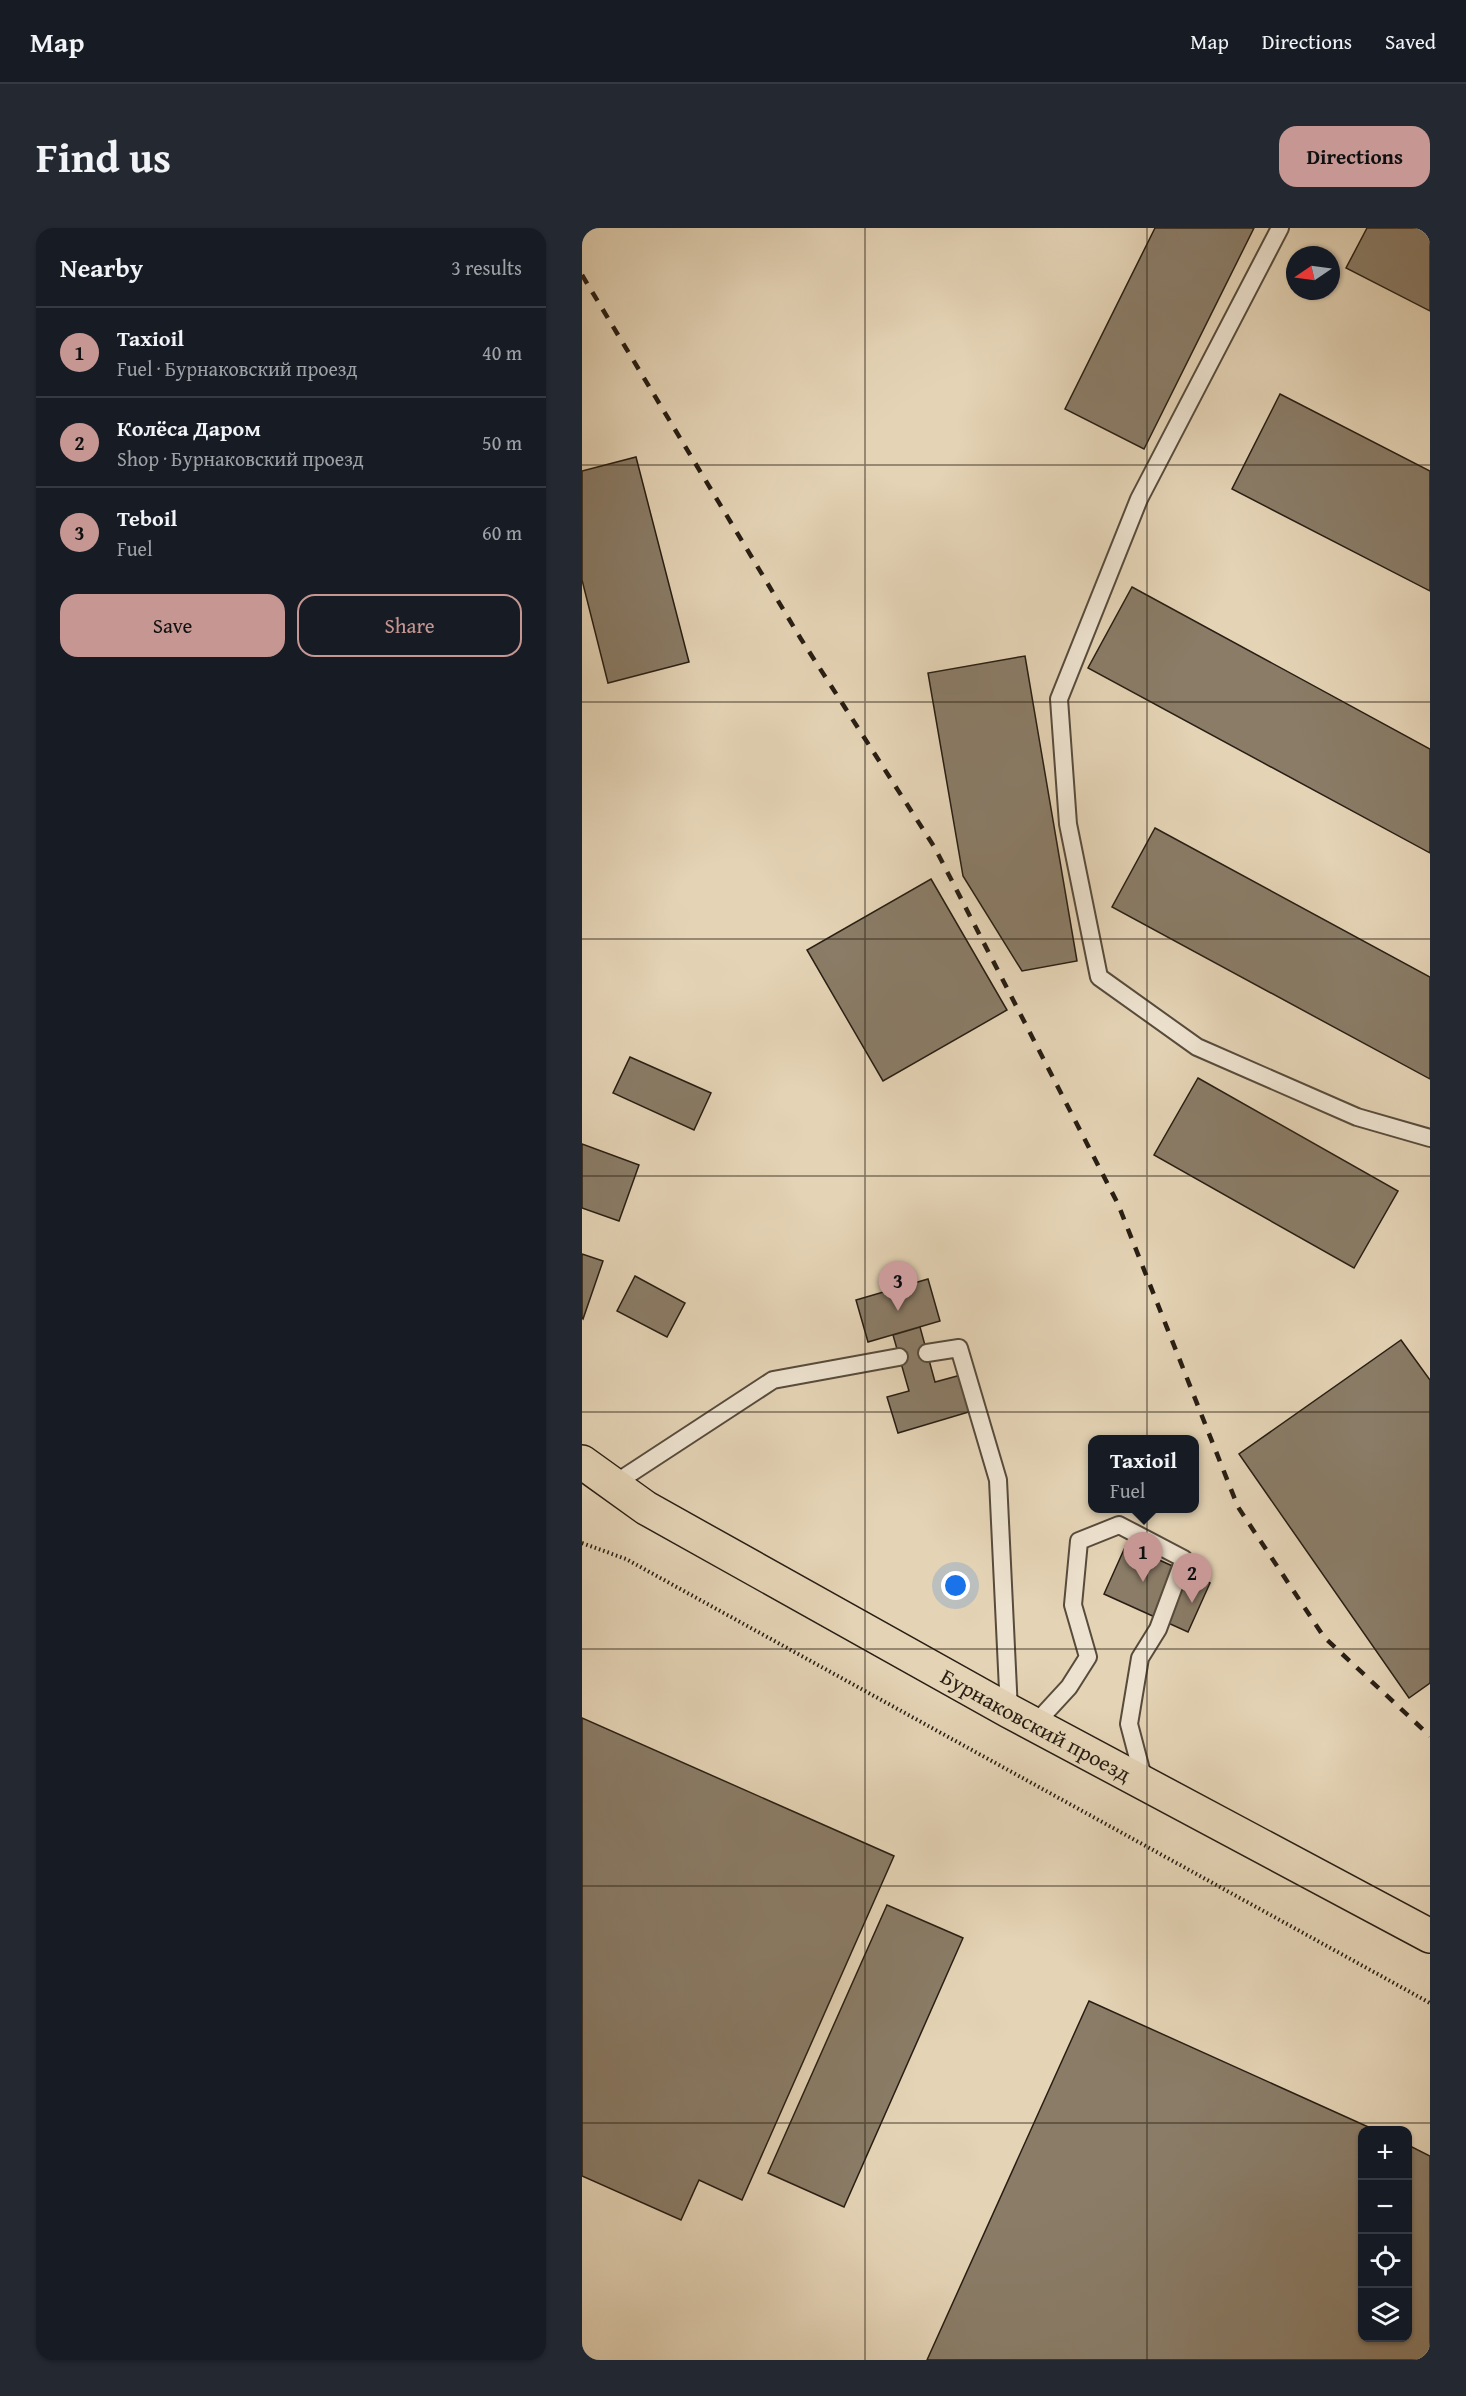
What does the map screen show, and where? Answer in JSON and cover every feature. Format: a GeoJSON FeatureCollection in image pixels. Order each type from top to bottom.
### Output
{"type":"FeatureCollection","features":[{"type":"Feature","properties":{"kind":"main road","name":"Бурнаковский проезд"},"geometry":{"type":"LineString","coordinates":[[582,1462],[646,1508],[1021,1718],[1430,1936]]}},
{"type":"Feature","properties":{"kind":"main road","name":"Бурнаковский проезд"},"geometry":{"type":"LineString","coordinates":[[582,1490],[646,1508]]}},
{"type":"Feature","properties":{"kind":"lane"},"geometry":{"type":"LineString","coordinates":[[1280,228],[1138,499],[1059,699],[1068,824],[1099,977],[1197,1047],[1357,1117],[1430,1138]]}},
{"type":"Feature","properties":{"kind":"lane"},"geometry":{"type":"LineString","coordinates":[[927,1353],[959,1348],[998,1480],[1021,1718],[1069,1688],[1088,1657],[1072,1605],[1079,1541],[1119,1525],[1184,1559],[1158,1629],[1140,1658],[1129,1724],[1144,1782]]}},
{"type":"Feature","properties":{"kind":"lane"},"geometry":{"type":"LineString","coordinates":[[614,1484],[773,1380],[899,1358]]}},
{"type":"Feature","properties":{"kind":"path"},"geometry":{"type":"LineString","coordinates":[[582,1543],[626,1560],[1430,2003]]}},
{"type":"Feature","properties":{"kind":"building"},"geometry":{"type":"Polygon","coordinates":[[[1155,228],[1254,228],[1144,449],[1065,409],[1155,228]]]}},
{"type":"Feature","properties":{"kind":"building"},"geometry":{"type":"Polygon","coordinates":[[[1367,228],[1430,228],[1430,311],[1346,268],[1367,228]]]}},
{"type":"Feature","properties":{"kind":"building"},"geometry":{"type":"Polygon","coordinates":[[[1280,394],[1430,471],[1430,591],[1232,489],[1280,394]]]}},
{"type":"Feature","properties":{"kind":"building"},"geometry":{"type":"Polygon","coordinates":[[[636,457],[689,662],[608,683],[582,580],[582,471],[636,457]]]}},
{"type":"Feature","properties":{"kind":"building"},"geometry":{"type":"Polygon","coordinates":[[[1132,587],[1430,749],[1430,853],[1088,668],[1132,587]]]}},
{"type":"Feature","properties":{"kind":"building"},"geometry":{"type":"Polygon","coordinates":[[[1025,656],[1077,961],[1022,971],[963,876],[928,673],[1025,656]]]}},
{"type":"Feature","properties":{"kind":"building"},"geometry":{"type":"Polygon","coordinates":[[[1155,828],[1430,977],[1430,1079],[1112,907],[1155,828]]]}},
{"type":"Feature","properties":{"kind":"building"},"geometry":{"type":"Polygon","coordinates":[[[931,879],[1007,1010],[883,1081],[807,950],[931,879]]]}},
{"type":"Feature","properties":{"kind":"building"},"geometry":{"type":"Polygon","coordinates":[[[630,1057],[711,1093],[694,1130],[613,1093],[630,1057]]]}},
{"type":"Feature","properties":{"kind":"building"},"geometry":{"type":"Polygon","coordinates":[[[1198,1078],[1398,1191],[1354,1268],[1154,1155],[1198,1078]]]}},
{"type":"Feature","properties":{"kind":"building"},"geometry":{"type":"Polygon","coordinates":[[[582,1144],[639,1165],[619,1221],[582,1208],[582,1144]]]}},
{"type":"Feature","properties":{"kind":"building"},"geometry":{"type":"Polygon","coordinates":[[[582,1254],[603,1261],[583,1319],[582,1318],[582,1254]]]}},
{"type":"Feature","properties":{"kind":"building"},"geometry":{"type":"Polygon","coordinates":[[[635,1276],[685,1303],[667,1337],[617,1311],[635,1276]]]}},
{"type":"Feature","properties":{"kind":"building"},"geometry":{"type":"Polygon","coordinates":[[[928,1279],[940,1321],[868,1342],[856,1300],[928,1279]]]}},
{"type":"Feature","properties":{"kind":"building"},"geometry":{"type":"Polygon","coordinates":[[[920,1327],[935,1382],[961,1375],[972,1411],[898,1433],[887,1397],[909,1391],[893,1335],[920,1327]]]}},
{"type":"Feature","properties":{"kind":"building"},"geometry":{"type":"Polygon","coordinates":[[[1401,1340],[1430,1380],[1430,1683],[1409,1698],[1239,1454],[1401,1340]]]}},
{"type":"Feature","properties":{"kind":"building"},"geometry":{"type":"Polygon","coordinates":[[[1126,1545],[1210,1583],[1188,1632],[1104,1594],[1126,1545]]]}},
{"type":"Feature","properties":{"kind":"building"},"geometry":{"type":"Polygon","coordinates":[[[582,1718],[894,1856],[742,2200],[699,2180],[681,2220],[582,2176],[582,1718]]]}},
{"type":"Feature","properties":{"kind":"building"},"geometry":{"type":"Polygon","coordinates":[[[887,1905],[963,1938],[844,2207],[768,2173],[887,1905]]]}},
{"type":"Feature","properties":{"kind":"building"},"geometry":{"type":"Polygon","coordinates":[[[1089,2001],[1366,2126],[1358,2126],[1358,2342],[1412,2342],[1412,2147],[1430,2156],[1430,2360],[927,2360],[1089,2001]]]}},
{"type":"Feature","properties":{"kind":"railway"},"geometry":{"type":"LineString","coordinates":[[582,275],[801,639],[935,848],[1118,1204],[1238,1507],[1324,1637],[1430,1736]]}},
{"type":"Feature","properties":{"kind":"place","name":"Teboil"},"geometry":{"type":"Point","coordinates":[898,1311]}},
{"type":"Feature","properties":{"kind":"place","name":"Taxioil"},"geometry":{"type":"Point","coordinates":[1143,1582]}},
{"type":"Feature","properties":{"kind":"place","name":"Колёса Даром"},"geometry":{"type":"Point","coordinates":[1192,1603]}}]}
